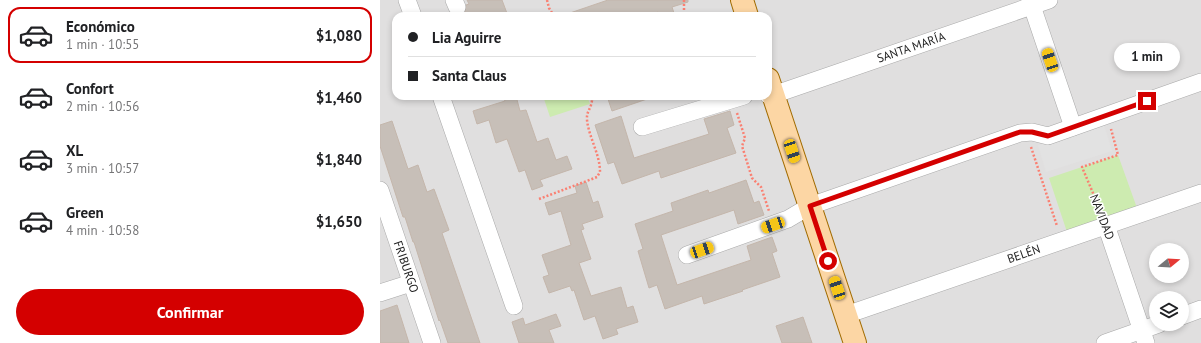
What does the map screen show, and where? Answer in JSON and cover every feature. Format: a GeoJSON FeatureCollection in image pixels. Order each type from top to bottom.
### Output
{"type":"FeatureCollection","features":[{"type":"Feature","properties":{"kind":"main road"},"geometry":{"type":"LineString","coordinates":[[742,0],[746,12]]}},
{"type":"Feature","properties":{"kind":"main road"},"geometry":{"type":"LineString","coordinates":[[772,96],[855,343]]}},
{"type":"Feature","properties":{"kind":"street"},"geometry":{"type":"LineString","coordinates":[[407,0],[412,12]]}},
{"type":"Feature","properties":{"kind":"street","name":"SANTA MARÍA"},"geometry":{"type":"LineString","coordinates":[[772,89],[1031,3],[1049,0]]}},
{"type":"Feature","properties":{"kind":"street"},"geometry":{"type":"LineString","coordinates":[[1031,3],[1073,127]]}},
{"type":"Feature","properties":{"kind":"street"},"geometry":{"type":"LineString","coordinates":[[687,255],[773,225],[788,219],[810,206],[1020,132],[1048,136],[1201,82]]}},
{"type":"Feature","properties":{"kind":"street"},"geometry":{"type":"LineString","coordinates":[[442,100],[514,306]]}},
{"type":"Feature","properties":{"kind":"street"},"geometry":{"type":"LineString","coordinates":[[642,127],[731,100]]}},
{"type":"Feature","properties":{"kind":"street","name":"FRIBURGO"},"geometry":{"type":"LineString","coordinates":[[380,190],[432,343]]}},
{"type":"Feature","properties":{"kind":"street","name":"BELÉN"},"geometry":{"type":"LineString","coordinates":[[846,315],[1201,193]]}},
{"type":"Feature","properties":{"kind":"street","name":"NAVIDAD"},"geometry":{"type":"LineString","coordinates":[[1106,225],[1144,336]]}},
{"type":"Feature","properties":{"kind":"street"},"geometry":{"type":"LineString","coordinates":[[380,293],[412,283]]}},
{"type":"Feature","properties":{"kind":"street"},"geometry":{"type":"LineString","coordinates":[[1189,313],[1201,309]]}},
{"type":"Feature","properties":{"kind":"street"},"geometry":{"type":"LineString","coordinates":[[1105,343],[1144,336]]}},
{"type":"Feature","properties":{"kind":"path"},"geometry":{"type":"LineString","coordinates":[[547,0],[552,12]]}},
{"type":"Feature","properties":{"kind":"path"},"geometry":{"type":"LineString","coordinates":[[684,0],[684,12]]}},
{"type":"Feature","properties":{"kind":"path"},"geometry":{"type":"LineString","coordinates":[[539,199],[597,177],[600,172],[599,160],[588,122],[588,112],[593,103],[593,100]]}},
{"type":"Feature","properties":{"kind":"path"},"geometry":{"type":"LineString","coordinates":[[738,100],[745,138],[742,146],[752,178],[761,187],[773,225]]}},
{"type":"Feature","properties":{"kind":"path","name":"NAVIDAD"},"geometry":{"type":"LineString","coordinates":[[1106,225],[1082,167],[1118,154],[1107,115]]}},
{"type":"Feature","properties":{"kind":"path"},"geometry":{"type":"LineString","coordinates":[[1026,132],[1062,241]]}},
{"type":"Feature","properties":{"kind":"shaded area"},"geometry":{"type":"Polygon","coordinates":[[[380,0],[1201,0],[1201,343],[380,343],[380,0]]]}},
{"type":"Feature","properties":{"kind":"shaded area"},"geometry":{"type":"Polygon","coordinates":[[[1104,125],[1112,151],[1046,172],[1038,145],[1104,125]]]}},
{"type":"Feature","properties":{"kind":"green space"},"geometry":{"type":"Polygon","coordinates":[[[544,100],[588,100],[590,104],[550,117],[544,100]]]}},
{"type":"Feature","properties":{"kind":"green space"},"geometry":{"type":"Polygon","coordinates":[[[1118,155],[1137,208],[1067,232],[1049,178],[1118,155]]]}},
{"type":"Feature","properties":{"kind":"building"},"geometry":{"type":"Polygon","coordinates":[[[467,0],[502,0],[506,12],[465,12],[466,5],[469,4],[467,0]]]}},
{"type":"Feature","properties":{"kind":"building"},"geometry":{"type":"Polygon","coordinates":[[[608,0],[688,0],[688,2],[672,7],[674,12],[573,12],[608,0]]]}},
{"type":"Feature","properties":{"kind":"building"},"geometry":{"type":"Polygon","coordinates":[[[517,100],[520,111],[526,110],[537,142],[548,138],[556,160],[567,156],[572,169],[540,180],[543,186],[532,190],[525,170],[519,172],[507,139],[496,143],[489,120],[477,124],[473,111],[505,101],[517,100]]]}},
{"type":"Feature","properties":{"kind":"building"},"geometry":{"type":"Polygon","coordinates":[[[608,100],[644,100],[612,111],[608,100]]]}},
{"type":"Feature","properties":{"kind":"building"},"geometry":{"type":"Polygon","coordinates":[[[730,111],[734,125],[727,128],[736,153],[661,178],[659,171],[622,184],[614,162],[608,164],[595,125],[621,116],[634,158],[709,134],[704,119],[730,111]]]}},
{"type":"Feature","properties":{"kind":"building"},"geometry":{"type":"Polygon","coordinates":[[[392,121],[408,169],[418,165],[427,192],[434,189],[449,230],[442,233],[480,343],[448,343],[440,320],[439,321],[414,242],[405,217],[403,217],[380,146],[380,125],[392,121]]]}},
{"type":"Feature","properties":{"kind":"building"},"geometry":{"type":"Polygon","coordinates":[[[746,180],[754,203],[759,201],[764,215],[738,224],[734,210],[661,235],[677,285],[751,260],[747,246],[772,237],[777,251],[772,253],[780,277],[704,304],[702,296],[665,309],[657,285],[649,288],[638,251],[643,249],[635,224],[673,211],[671,203],[708,190],[709,193],[746,180]]]}},
{"type":"Feature","properties":{"kind":"building"},"geometry":{"type":"Polygon","coordinates":[[[586,182],[593,203],[598,201],[603,217],[582,224],[584,229],[581,230],[591,259],[579,263],[591,296],[621,287],[627,308],[633,306],[638,322],[616,329],[618,334],[603,339],[595,316],[584,320],[574,290],[572,291],[570,286],[549,293],[543,277],[549,275],[542,255],[571,245],[561,211],[549,215],[545,203],[577,193],[575,186],[586,182]]]}},
{"type":"Feature","properties":{"kind":"building"},"geometry":{"type":"Polygon","coordinates":[[[397,305],[409,343],[380,343],[380,311],[397,305]]]}},
{"type":"Feature","properties":{"kind":"building"},"geometry":{"type":"Polygon","coordinates":[[[556,314],[561,326],[549,330],[554,343],[519,343],[512,322],[523,318],[525,325],[556,314]]]}},
{"type":"Feature","properties":{"kind":"building"},"geometry":{"type":"Polygon","coordinates":[[[803,317],[812,343],[782,343],[776,326],[803,317]]]}},
{"type":"Feature","properties":{"kind":"route"},"geometry":{"type":"LineString","coordinates":[[828,261],[810,206],[1020,132],[1032,132],[1048,136],[1147,101]]}}]}
